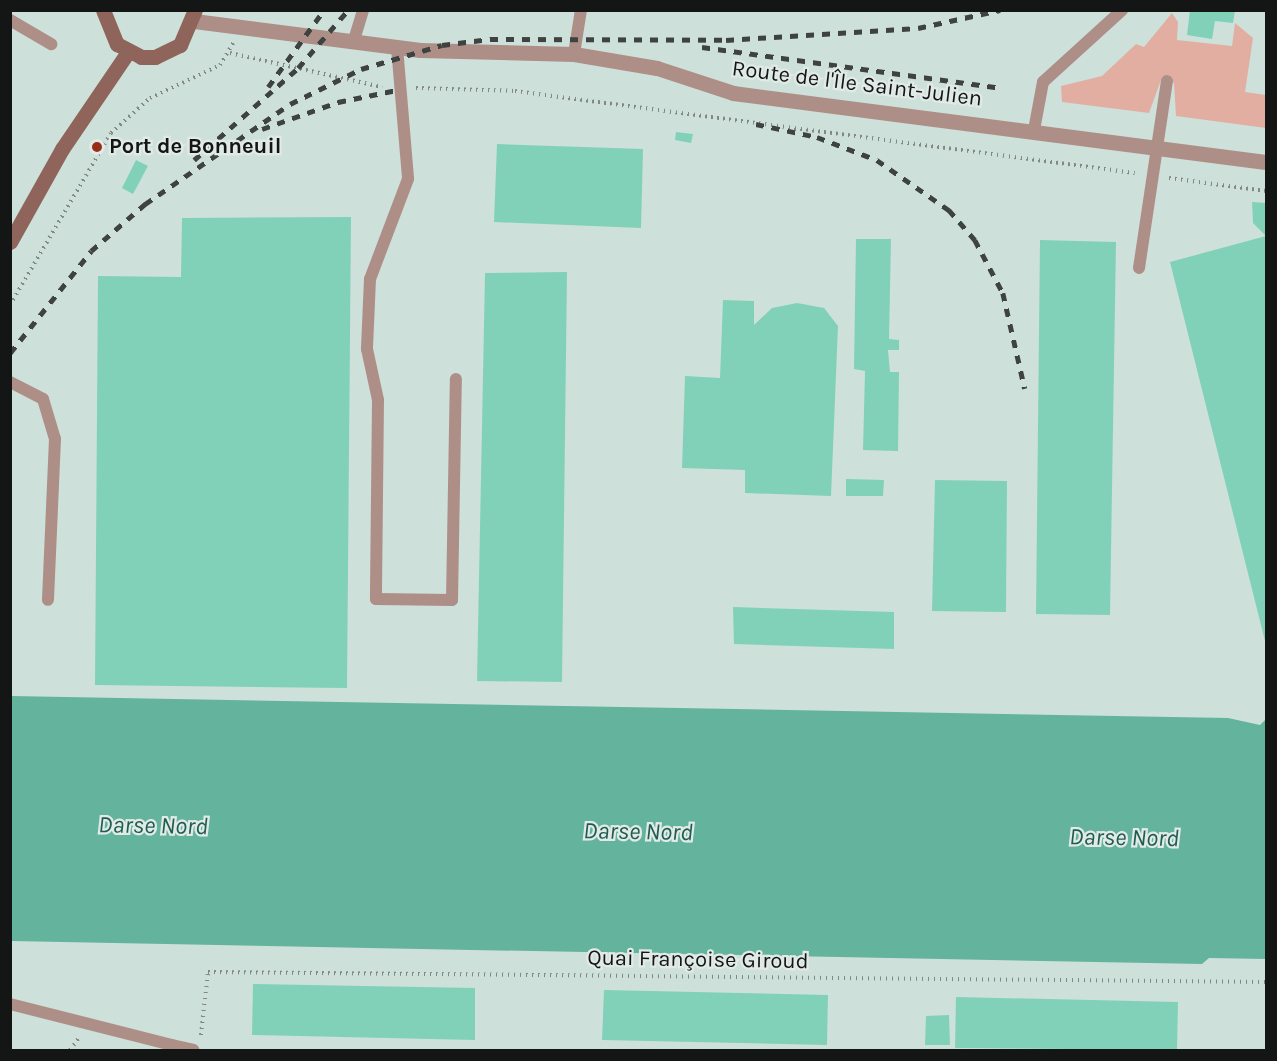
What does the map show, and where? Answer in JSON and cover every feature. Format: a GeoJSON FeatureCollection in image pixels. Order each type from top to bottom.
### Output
{"type":"FeatureCollection","features":[{"type":"Feature","properties":{"kind":"main road"},"geometry":{"type":"LineString","coordinates":[[103,10],[109,34],[128,52],[141,57],[169,53],[185,39],[194,16]]}},
{"type":"Feature","properties":{"kind":"main road"},"geometry":{"type":"LineString","coordinates":[[10,243],[62,149],[128,52]]}},
{"type":"Feature","properties":{"kind":"street","name":"Route de l'Île Saint-Julien"},"geometry":{"type":"LineString","coordinates":[[194,16],[236,26],[397,47],[574,54],[657,68],[733,93],[1034,130],[1266,162]]}},
{"type":"Feature","properties":{"kind":"lane"},"geometry":{"type":"LineString","coordinates":[[354,40],[363,10]]}},
{"type":"Feature","properties":{"kind":"lane"},"geometry":{"type":"LineString","coordinates":[[574,54],[580,10]]}},
{"type":"Feature","properties":{"kind":"lane"},"geometry":{"type":"LineString","coordinates":[[1034,130],[1043,82],[1122,10]]}},
{"type":"Feature","properties":{"kind":"lane"},"geometry":{"type":"LineString","coordinates":[[12,25],[51,44]]}},
{"type":"Feature","properties":{"kind":"lane"},"geometry":{"type":"LineString","coordinates":[[397,47],[397,90],[408,179],[370,279],[367,337],[378,400],[376,600],[452,600],[456,379]]}},
{"type":"Feature","properties":{"kind":"lane"},"geometry":{"type":"LineString","coordinates":[[1138,268],[1155,176],[1167,81]]}},
{"type":"Feature","properties":{"kind":"lane"},"geometry":{"type":"LineString","coordinates":[[10,381],[43,399],[55,438],[48,600]]}},
{"type":"Feature","properties":{"kind":"lane"},"geometry":{"type":"LineString","coordinates":[[10,1004],[171,1048],[193,1050]]}},
{"type":"Feature","properties":{"kind":"path"},"geometry":{"type":"LineString","coordinates":[[10,306],[111,133],[150,98],[220,65],[230,53],[236,26]]}},
{"type":"Feature","properties":{"kind":"path"},"geometry":{"type":"LineString","coordinates":[[230,53],[397,90],[514,91],[1266,191]]}},
{"type":"Feature","properties":{"kind":"path","name":"Quai Françoise Giroud"},"geometry":{"type":"LineString","coordinates":[[200,1039],[208,972],[1266,982]]}},
{"type":"Feature","properties":{"kind":"shaded area","name":"Port de Bonneuil"},"geometry":{"type":"Polygon","coordinates":[[[11,11],[1266,11],[1266,1050],[11,1050],[11,11]]]}},
{"type":"Feature","properties":{"kind":"shaded area"},"geometry":{"type":"Polygon","coordinates":[[[1172,13],[1178,22],[1177,40],[1232,46],[1235,23],[1253,38],[1245,92],[1266,95],[1266,128],[1176,116],[1174,83],[1161,80],[1149,113],[1062,102],[1061,86],[1102,76],[1136,44],[1144,47],[1172,13]]]}},
{"type":"Feature","properties":{"kind":"water","name":"Darse Nord"},"geometry":{"type":"Polygon","coordinates":[[[11,696],[1228,718],[1260,725],[1266,719],[1266,959],[1209,958],[1202,964],[11,941],[11,696]]]}},
{"type":"Feature","properties":{"kind":"building"},"geometry":{"type":"Polygon","coordinates":[[[1190,10],[1235,10],[1233,23],[1215,21],[1212,39],[1187,35],[1190,10]]]}},
{"type":"Feature","properties":{"kind":"building"},"geometry":{"type":"Polygon","coordinates":[[[676,132],[693,134],[691,143],[675,140],[676,132]]]}},
{"type":"Feature","properties":{"kind":"building"},"geometry":{"type":"Polygon","coordinates":[[[497,144],[643,149],[641,228],[494,222],[497,144]]]}},
{"type":"Feature","properties":{"kind":"building"},"geometry":{"type":"Polygon","coordinates":[[[136,160],[148,166],[133,194],[122,188],[136,160]]]}},
{"type":"Feature","properties":{"kind":"building"},"geometry":{"type":"Polygon","coordinates":[[[1252,202],[1266,203],[1266,236],[1253,223],[1252,202]]]}},
{"type":"Feature","properties":{"kind":"building"},"geometry":{"type":"Polygon","coordinates":[[[351,217],[347,688],[95,685],[98,276],[181,277],[182,218],[351,217]]]}},
{"type":"Feature","properties":{"kind":"building"},"geometry":{"type":"Polygon","coordinates":[[[1266,236],[1266,645],[1170,262],[1266,236]]]}},
{"type":"Feature","properties":{"kind":"building"},"geometry":{"type":"Polygon","coordinates":[[[856,239],[891,239],[889,339],[899,340],[899,350],[888,350],[890,372],[899,372],[898,451],[863,450],[865,371],[854,369],[856,239]]]}},
{"type":"Feature","properties":{"kind":"building"},"geometry":{"type":"Polygon","coordinates":[[[1040,240],[1116,242],[1110,615],[1036,614],[1040,240]]]}},
{"type":"Feature","properties":{"kind":"building"},"geometry":{"type":"Polygon","coordinates":[[[567,272],[562,682],[477,681],[485,273],[567,272]]]}},
{"type":"Feature","properties":{"kind":"building"},"geometry":{"type":"Polygon","coordinates":[[[723,300],[754,301],[754,325],[772,308],[797,303],[824,308],[838,326],[831,496],[745,493],[745,470],[682,468],[685,376],[720,378],[723,300]]]}},
{"type":"Feature","properties":{"kind":"building"},"geometry":{"type":"Polygon","coordinates":[[[846,479],[884,480],[883,496],[846,496],[846,479]]]}},
{"type":"Feature","properties":{"kind":"building"},"geometry":{"type":"Polygon","coordinates":[[[935,480],[1007,481],[1006,612],[932,611],[935,480]]]}},
{"type":"Feature","properties":{"kind":"building"},"geometry":{"type":"Polygon","coordinates":[[[733,607],[894,612],[894,649],[734,644],[733,607]]]}},
{"type":"Feature","properties":{"kind":"building"},"geometry":{"type":"Polygon","coordinates":[[[253,984],[475,988],[475,1040],[252,1035],[253,984]]]}},
{"type":"Feature","properties":{"kind":"building"},"geometry":{"type":"Polygon","coordinates":[[[604,990],[828,995],[827,1045],[602,1040],[604,990]]]}},
{"type":"Feature","properties":{"kind":"building"},"geometry":{"type":"Polygon","coordinates":[[[956,997],[1178,1002],[1177,1050],[955,1048],[956,997]]]}},
{"type":"Feature","properties":{"kind":"building"},"geometry":{"type":"Polygon","coordinates":[[[949,1015],[950,1045],[925,1045],[926,1016],[949,1015]]]}},
{"type":"Feature","properties":{"kind":"railway"},"geometry":{"type":"LineString","coordinates":[[268,87],[324,10]]}},
{"type":"Feature","properties":{"kind":"railway"},"geometry":{"type":"LineString","coordinates":[[194,160],[298,68],[348,10]]}},
{"type":"Feature","properties":{"kind":"railway"},"geometry":{"type":"LineString","coordinates":[[10,353],[91,251],[145,204],[290,104],[361,69],[442,45],[490,39],[726,40],[918,28],[1000,10]]}},
{"type":"Feature","properties":{"kind":"railway"},"geometry":{"type":"LineString","coordinates":[[702,47],[1000,88]]}},
{"type":"Feature","properties":{"kind":"railway"},"geometry":{"type":"LineString","coordinates":[[262,129],[338,102],[397,90]]}},
{"type":"Feature","properties":{"kind":"railway"},"geometry":{"type":"LineString","coordinates":[[756,124],[817,137],[877,160],[949,210],[975,240],[1003,293],[1025,389]]}},
{"type":"Feature","properties":{"kind":"place","name":"Port de Bonneuil"},"geometry":{"type":"Point","coordinates":[97,147]}}]}
